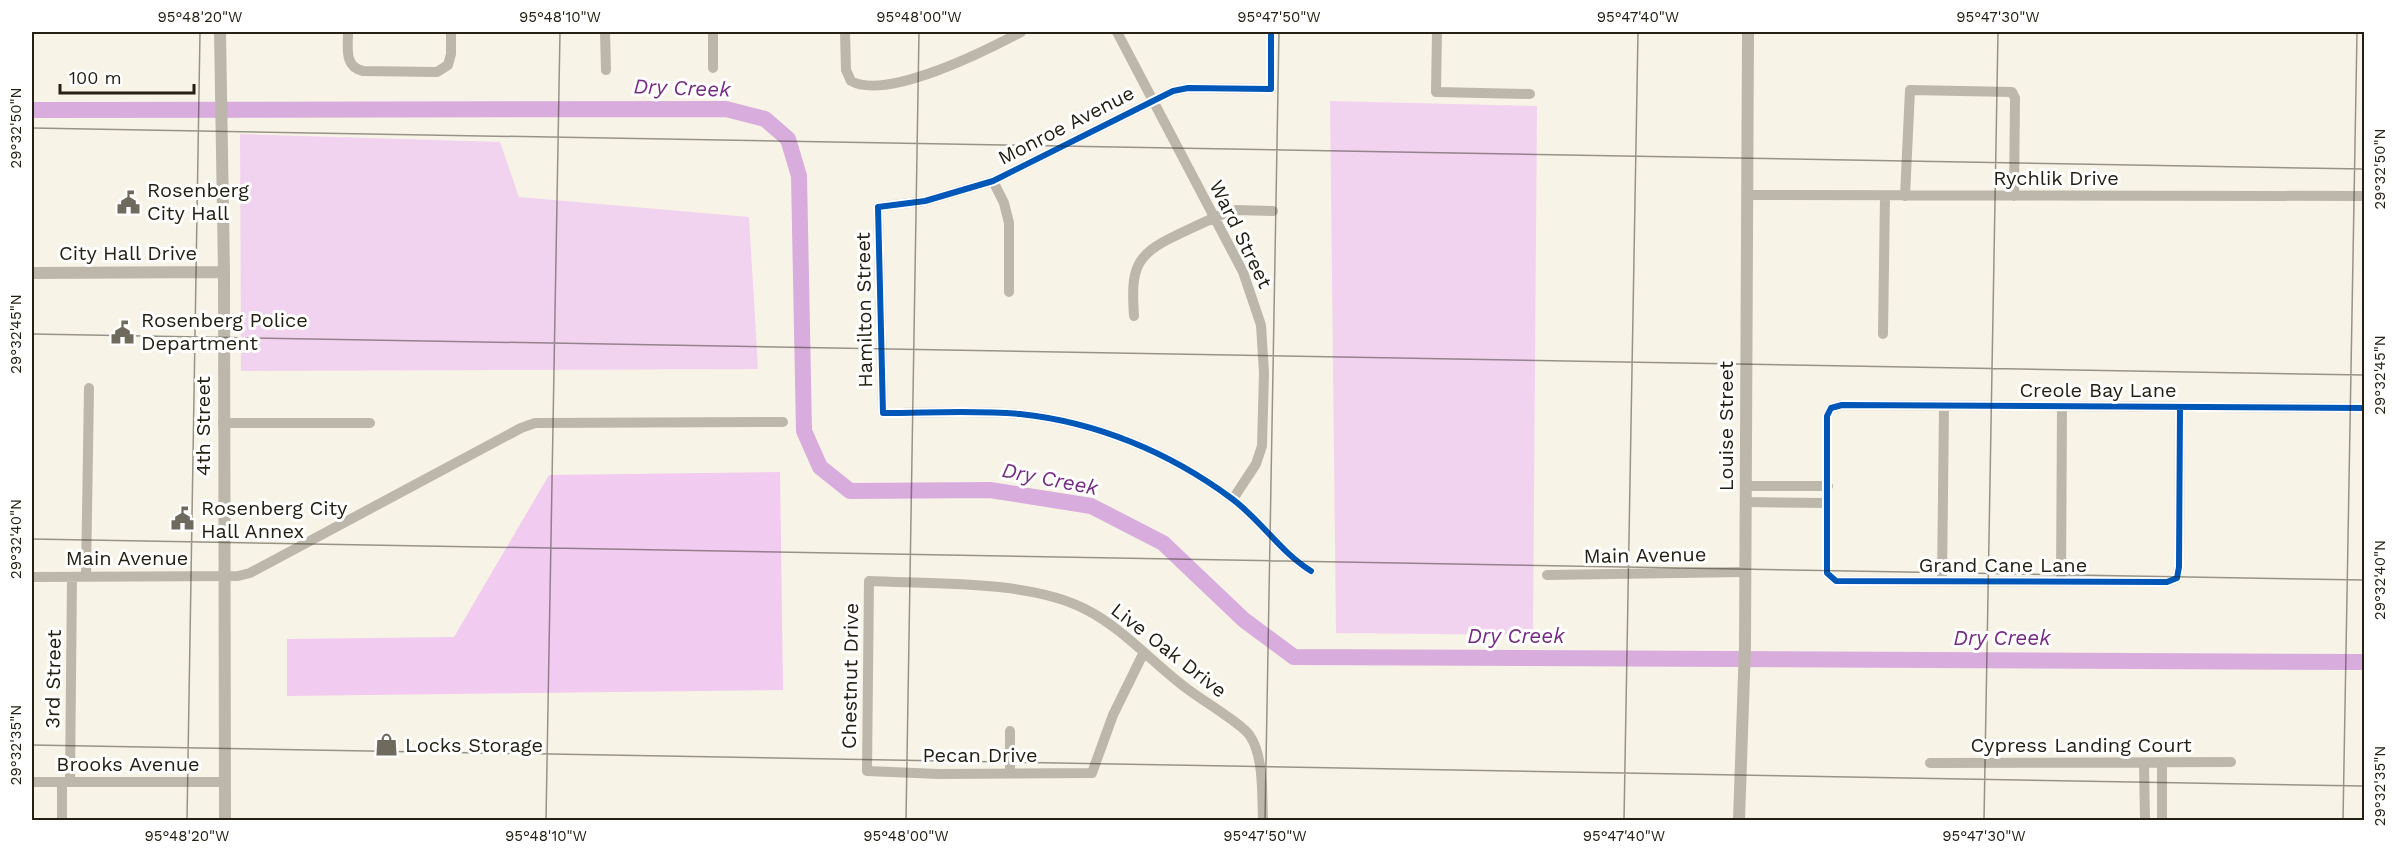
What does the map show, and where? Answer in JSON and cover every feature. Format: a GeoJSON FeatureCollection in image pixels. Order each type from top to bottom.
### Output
{"type":"FeatureCollection","features":[{"type":"Feature","properties":{"kind":"street","name":"4th Street"},"geometry":{"type":"LineString","coordinates":[[220,32],[224,272],[222,423],[225,820]]}},
{"type":"Feature","properties":{"kind":"street"},"geometry":{"type":"LineString","coordinates":[[348,32],[348,62],[354,69],[426,72],[437,72],[448,65],[451,54],[451,32]]}},
{"type":"Feature","properties":{"kind":"street"},"geometry":{"type":"LineString","coordinates":[[605,32],[606,70]]}},
{"type":"Feature","properties":{"kind":"street"},"geometry":{"type":"LineString","coordinates":[[712,68],[713,32]]}},
{"type":"Feature","properties":{"kind":"street"},"geometry":{"type":"LineString","coordinates":[[845,32],[846,70],[851,81],[868,87],[897,82],[939,70],[1022,32]]}},
{"type":"Feature","properties":{"kind":"street","name":"Ward Street"},"geometry":{"type":"LineString","coordinates":[[1117,32],[1243,272],[1261,325],[1264,373],[1262,446],[1256,464],[1233,499]]}},
{"type":"Feature","properties":{"kind":"street","name":"Monroe Avenue"},"geometry":{"type":"LineString","coordinates":[[878,207],[925,201],[993,181],[1173,91],[1188,88],[1270,89],[1271,32]]}},
{"type":"Feature","properties":{"kind":"street"},"geometry":{"type":"LineString","coordinates":[[1437,32],[1436,92],[1530,94]]}},
{"type":"Feature","properties":{"kind":"street","name":"Louise Street"},"geometry":{"type":"LineString","coordinates":[[1740,820],[1744,678],[1748,32]]}},
{"type":"Feature","properties":{"kind":"street"},"geometry":{"type":"LineString","coordinates":[[1905,196],[1910,90],[2012,92],[2015,98],[2014,196]]}},
{"type":"Feature","properties":{"kind":"street"},"geometry":{"type":"LineString","coordinates":[[993,181],[1004,203],[1009,223],[1009,292]]}},
{"type":"Feature","properties":{"kind":"street","name":"Rychlik Drive"},"geometry":{"type":"LineString","coordinates":[[1747,195],[2364,196]]}},
{"type":"Feature","properties":{"kind":"street"},"geometry":{"type":"LineString","coordinates":[[1883,334],[1885,196]]}},
{"type":"Feature","properties":{"kind":"street","name":"Hamilton Street"},"geometry":{"type":"LineString","coordinates":[[878,207],[883,413],[1018,414],[1055,419],[1133,442],[1195,473],[1233,499]]}},
{"type":"Feature","properties":{"kind":"street"},"geometry":{"type":"LineString","coordinates":[[1134,316],[1132,293],[1134,277],[1144,254],[1154,246],[1214,217],[1237,210],[1273,211]]}},
{"type":"Feature","properties":{"kind":"street","name":"City Hall Drive"},"geometry":{"type":"LineString","coordinates":[[32,273],[224,272]]}},
{"type":"Feature","properties":{"kind":"street"},"geometry":{"type":"LineString","coordinates":[[86,576],[89,388]]}},
{"type":"Feature","properties":{"kind":"street","name":"Creole Bay Lane"},"geometry":{"type":"LineString","coordinates":[[1828,486],[1827,416],[1831,408],[1842,405],[2364,408]]}},
{"type":"Feature","properties":{"kind":"street"},"geometry":{"type":"LineString","coordinates":[[1942,581],[1944,406]]}},
{"type":"Feature","properties":{"kind":"street"},"geometry":{"type":"LineString","coordinates":[[2061,582],[2062,406]]}},
{"type":"Feature","properties":{"kind":"street","name":"Grand Cane Lane"},"geometry":{"type":"LineString","coordinates":[[1827,503],[1827,573],[1836,581],[2168,582],[2177,578],[2179,567],[2180,407]]}},
{"type":"Feature","properties":{"kind":"street","name":"Main Avenue"},"geometry":{"type":"LineString","coordinates":[[32,577],[238,576],[250,573],[521,428],[535,423],[783,422]]}},
{"type":"Feature","properties":{"kind":"street"},"geometry":{"type":"LineString","coordinates":[[222,423],[370,423]]}},
{"type":"Feature","properties":{"kind":"street"},"geometry":{"type":"LineString","coordinates":[[1744,502],[1827,503],[1828,486],[1745,486]]}},
{"type":"Feature","properties":{"kind":"street"},"geometry":{"type":"LineString","coordinates":[[1233,499],[1294,561],[1311,571]]}},
{"type":"Feature","properties":{"kind":"street","name":"Main Avenue"},"geometry":{"type":"LineString","coordinates":[[1547,574],[1744,572]]}},
{"type":"Feature","properties":{"kind":"street","name":"3rd Street"},"geometry":{"type":"LineString","coordinates":[[62,820],[66,782],[72,577]]}},
{"type":"Feature","properties":{"kind":"street","name":"Live Oak Drive"},"geometry":{"type":"LineString","coordinates":[[869,581],[989,587],[1038,593],[1062,599],[1085,609],[1118,629],[1143,654],[1198,698],[1250,734],[1260,768],[1263,820]]}},
{"type":"Feature","properties":{"kind":"street","name":"Chestnut Drive"},"geometry":{"type":"LineString","coordinates":[[867,771],[869,581]]}},
{"type":"Feature","properties":{"kind":"street","name":"Pecan Drive"},"geometry":{"type":"LineString","coordinates":[[867,771],[939,774],[1092,773],[1113,715],[1143,654]]}},
{"type":"Feature","properties":{"kind":"street"},"geometry":{"type":"LineString","coordinates":[[1010,731],[1010,773]]}},
{"type":"Feature","properties":{"kind":"street","name":"Cypress Landing Court"},"geometry":{"type":"LineString","coordinates":[[1930,763],[2231,762]]}},
{"type":"Feature","properties":{"kind":"street"},"geometry":{"type":"LineString","coordinates":[[2144,763],[2145,820]]}},
{"type":"Feature","properties":{"kind":"street"},"geometry":{"type":"LineString","coordinates":[[2162,763],[2162,820]]}},
{"type":"Feature","properties":{"kind":"street","name":"Brooks Avenue"},"geometry":{"type":"LineString","coordinates":[[32,782],[224,782]]}},
{"type":"Feature","properties":{"kind":"shaded area"},"geometry":{"type":"Polygon","coordinates":[[[1330,101],[1537,106],[1533,635],[1336,633],[1330,101]]]}},
{"type":"Feature","properties":{"kind":"shaded area"},"geometry":{"type":"Polygon","coordinates":[[[240,134],[500,142],[519,197],[749,217],[758,369],[241,371],[240,134]]]}},
{"type":"Feature","properties":{"kind":"shaded area"},"geometry":{"type":"Polygon","coordinates":[[[780,472],[783,690],[287,696],[287,639],[454,637],[549,475],[780,472]]]}},
{"type":"Feature","properties":{"kind":"waterway","name":"Dry Creek"},"geometry":{"type":"LineString","coordinates":[[32,110],[726,109],[765,119],[788,139],[799,176],[804,431],[820,467],[850,491],[990,490],[1091,506],[1163,543],[1244,620],[1294,657],[2364,662]]}},
{"type":"Feature","properties":{"kind":"cycle path"},"geometry":{"type":"LineString","coordinates":[[1271,32],[1271,89],[1188,88],[1173,91],[993,181],[925,201],[878,207],[883,413],[1020,414],[1048,418],[1104,432],[1157,453],[1231,498],[1290,555],[1311,571]]}},
{"type":"Feature","properties":{"kind":"cycle path"},"geometry":{"type":"LineString","coordinates":[[2180,407],[2179,567],[2177,578],[2167,582],[1836,581],[1827,573],[1827,416],[1831,408],[1842,405],[2364,408]]}},
{"type":"Feature","properties":{"kind":"place","name":"Rosenberg City Hall"},"geometry":{"type":"Point","coordinates":[129,202]}},
{"type":"Feature","properties":{"kind":"place","name":"Rosenberg Police Department"},"geometry":{"type":"Point","coordinates":[123,332]}},
{"type":"Feature","properties":{"kind":"place","name":"Rosenberg City Hall Annex"},"geometry":{"type":"Point","coordinates":[183,519]}},
{"type":"Feature","properties":{"kind":"place","name":"Locks Storage"},"geometry":{"type":"Point","coordinates":[387,745]}}]}
